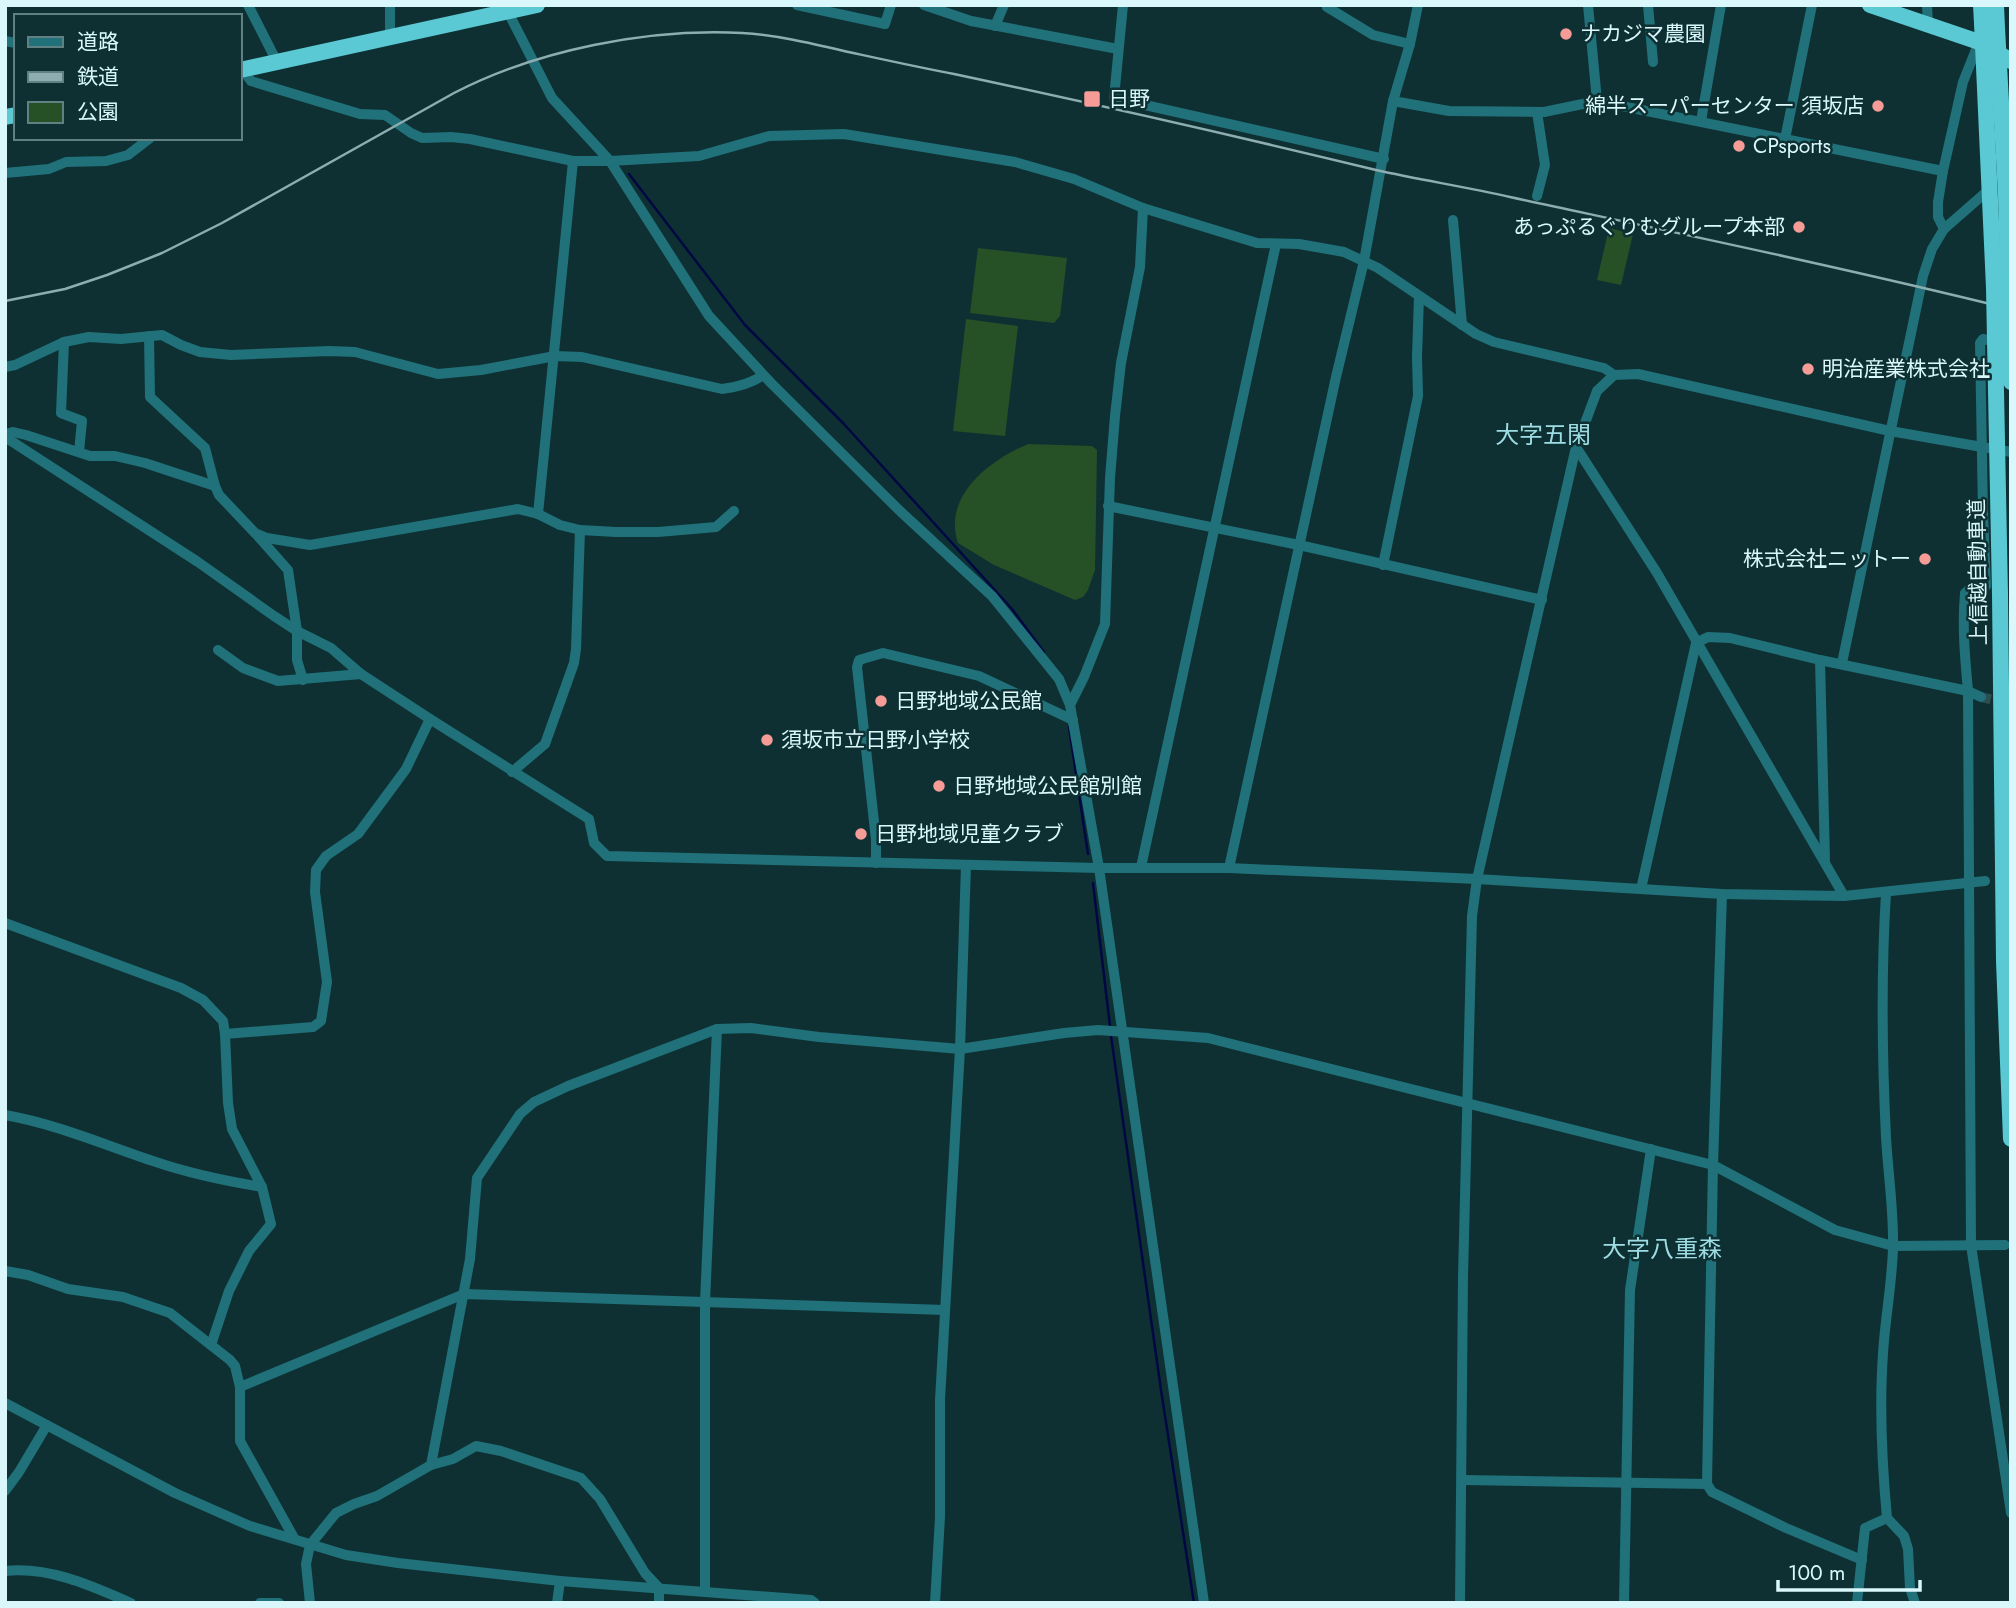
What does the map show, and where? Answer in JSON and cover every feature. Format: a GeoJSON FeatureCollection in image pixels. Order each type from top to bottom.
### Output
{"type":"FeatureCollection","features":[{"type":"Feature","properties":{"kind":"highway"},"geometry":{"type":"LineString","coordinates":[[242,70],[537,5]]}},
{"type":"Feature","properties":{"kind":"highway"},"geometry":{"type":"LineString","coordinates":[[1870,5],[1979,42],[2011,61]]}},
{"type":"Feature","properties":{"kind":"highway","name":"上信越自動車道"},"geometry":{"type":"LineString","coordinates":[[1981,5],[1990,25],[2006,195],[2011,382]]}},
{"type":"Feature","properties":{"kind":"highway","name":"上信越自動車道"},"geometry":{"type":"LineString","coordinates":[[1996,5],[1990,25],[2004,973],[2011,1139]]}},
{"type":"Feature","properties":{"kind":"street"},"geometry":{"type":"LineString","coordinates":[[248,5],[277,62]]}},
{"type":"Feature","properties":{"kind":"street"},"geometry":{"type":"LineString","coordinates":[[390,5],[390,38]]}},
{"type":"Feature","properties":{"kind":"street"},"geometry":{"type":"LineString","coordinates":[[797,5],[885,24],[891,5]]}},
{"type":"Feature","properties":{"kind":"street"},"geometry":{"type":"LineString","coordinates":[[924,5],[971,21],[1118,49]]}},
{"type":"Feature","properties":{"kind":"street"},"geometry":{"type":"LineString","coordinates":[[995,26],[1004,5]]}},
{"type":"Feature","properties":{"kind":"street"},"geometry":{"type":"LineString","coordinates":[[1124,5],[1114,98],[1384,159]]}},
{"type":"Feature","properties":{"kind":"street"},"geometry":{"type":"LineString","coordinates":[[1328,5],[1327,8],[1373,35],[1410,44]]}},
{"type":"Feature","properties":{"kind":"street"},"geometry":{"type":"LineString","coordinates":[[1229,868],[1364,261],[1394,101],[1418,5]]}},
{"type":"Feature","properties":{"kind":"street"},"geometry":{"type":"LineString","coordinates":[[1588,5],[1597,101]]}},
{"type":"Feature","properties":{"kind":"street"},"geometry":{"type":"LineString","coordinates":[[1648,5],[1653,62]]}},
{"type":"Feature","properties":{"kind":"street"},"geometry":{"type":"LineString","coordinates":[[1700,121],[1721,5]]}},
{"type":"Feature","properties":{"kind":"street"},"geometry":{"type":"LineString","coordinates":[[1785,139],[1812,5]]}},
{"type":"Feature","properties":{"kind":"street"},"geometry":{"type":"LineString","coordinates":[[1927,5],[1928,25]]}},
{"type":"Feature","properties":{"kind":"street"},"geometry":{"type":"LineString","coordinates":[[508,12],[552,98],[610,162],[709,316],[763,375],[890,501],[992,596],[1059,678],[1070,705],[1099,867],[1115,1031],[1203,1603]]}},
{"type":"Feature","properties":{"kind":"street"},"geometry":{"type":"LineString","coordinates":[[1944,229],[1938,217],[1943,171],[1963,82],[1979,42]]}},
{"type":"Feature","properties":{"kind":"street"},"geometry":{"type":"LineString","coordinates":[[242,70],[251,80],[360,114],[385,115],[422,138],[470,139],[573,161],[610,162],[699,156],[769,136],[844,134],[1015,162],[1074,179],[1143,208],[1257,243],[1299,244],[1344,252],[1364,261],[1476,334],[1494,342],[1604,368],[1614,376]]}},
{"type":"Feature","properties":{"kind":"street"},"geometry":{"type":"LineString","coordinates":[[1394,101],[1449,111],[1537,112],[1597,101],[1943,171]]}},
{"type":"Feature","properties":{"kind":"street"},"geometry":{"type":"LineString","coordinates":[[1537,112],[1545,166],[1537,197]]}},
{"type":"Feature","properties":{"kind":"street"},"geometry":{"type":"LineString","coordinates":[[5,173],[49,169],[66,162],[106,161],[128,155],[147,140]]}},
{"type":"Feature","properties":{"kind":"street"},"geometry":{"type":"LineString","coordinates":[[1842,663],[1923,276],[1932,249],[1944,229],[1995,185],[2011,159]]}},
{"type":"Feature","properties":{"kind":"street"},"geometry":{"type":"LineString","coordinates":[[538,514],[573,161]]}},
{"type":"Feature","properties":{"kind":"street"},"geometry":{"type":"LineString","coordinates":[[1070,705],[1105,624],[1108,506],[1115,416],[1140,267],[1143,208]]}},
{"type":"Feature","properties":{"kind":"street"},"geometry":{"type":"LineString","coordinates":[[1453,220],[1462,325]]}},
{"type":"Feature","properties":{"kind":"street"},"geometry":{"type":"LineString","coordinates":[[1141,867],[1276,244]]}},
{"type":"Feature","properties":{"kind":"street"},"geometry":{"type":"LineString","coordinates":[[1383,565],[1418,396],[1419,296]]}},
{"type":"Feature","properties":{"kind":"street"},"geometry":{"type":"LineString","coordinates":[[5,367],[64,342],[89,337],[121,339],[162,335],[200,352],[355,352],[438,374],[481,370],[555,356],[603,361],[722,389],[755,381],[763,375]]}},
{"type":"Feature","properties":{"kind":"street"},"geometry":{"type":"LineString","coordinates":[[149,336],[150,397],[205,448],[219,495],[288,570],[297,660],[303,680]]}},
{"type":"Feature","properties":{"kind":"street"},"geometry":{"type":"LineString","coordinates":[[2011,345],[1983,339],[1980,343],[1982,448],[1999,588],[1972,587],[1965,593],[1963,614],[1968,691],[1971,1245],[2011,1513]]}},
{"type":"Feature","properties":{"kind":"street"},"geometry":{"type":"LineString","coordinates":[[64,342],[61,413],[82,421],[79,453]]}},
{"type":"Feature","properties":{"kind":"street"},"geometry":{"type":"LineString","coordinates":[[1460,1603],[1463,1277],[1472,916],[1478,879],[1576,447],[1597,391],[1614,376],[1638,374],[1890,431],[2011,452]]}},
{"type":"Feature","properties":{"kind":"street"},"geometry":{"type":"LineString","coordinates":[[5,436],[13,432],[90,456],[115,456],[145,463],[215,486]]}},
{"type":"Feature","properties":{"kind":"street"},"geometry":{"type":"LineString","coordinates":[[5,436],[198,562],[296,631],[331,648],[361,674],[589,819],[594,843],[607,856],[1229,868],[1478,879],[1722,894],[1844,896],[1985,881]]}},
{"type":"Feature","properties":{"kind":"street"},"geometry":{"type":"LineString","coordinates":[[1576,447],[1657,573],[1844,896]]}},
{"type":"Feature","properties":{"kind":"street"},"geometry":{"type":"LineString","coordinates":[[1108,506],[1299,545],[1542,600]]}},
{"type":"Feature","properties":{"kind":"street"},"geometry":{"type":"LineString","coordinates":[[255,533],[267,538],[310,545],[517,509],[579,530],[658,532],[716,527],[734,511]]}},
{"type":"Feature","properties":{"kind":"street"},"geometry":{"type":"LineString","coordinates":[[512,772],[545,744],[574,663],[579,530]]}},
{"type":"Feature","properties":{"kind":"street"},"geometry":{"type":"LineString","coordinates":[[1696,643],[1708,637],[1730,638],[1968,691],[1981,698]]}},
{"type":"Feature","properties":{"kind":"street"},"geometry":{"type":"LineString","coordinates":[[1642,889],[1696,643]]}},
{"type":"Feature","properties":{"kind":"street"},"geometry":{"type":"LineString","coordinates":[[218,650],[243,668],[278,681],[361,674]]}},
{"type":"Feature","properties":{"kind":"street"},"geometry":{"type":"LineString","coordinates":[[876,863],[876,840],[857,667],[859,660],[883,653],[979,676],[1073,720]]}},
{"type":"Feature","properties":{"kind":"street"},"geometry":{"type":"LineString","coordinates":[[1820,660],[1825,863]]}},
{"type":"Feature","properties":{"kind":"street"},"geometry":{"type":"LineString","coordinates":[[225,1034],[313,1027],[321,1021],[327,982],[315,892],[316,870],[326,856],[358,834],[406,769],[430,719]]}},
{"type":"Feature","properties":{"kind":"street"},"geometry":{"type":"LineString","coordinates":[[935,1603],[940,1517],[940,1400],[960,1049],[966,865]]}},
{"type":"Feature","properties":{"kind":"street"},"geometry":{"type":"LineString","coordinates":[[1886,893],[1882,950],[1883,1044],[1893,1246],[1883,1354],[1881,1451],[1886,1518],[1904,1536],[1908,1549],[1910,1588],[1915,1603]]}},
{"type":"Feature","properties":{"kind":"street"},"geometry":{"type":"LineString","coordinates":[[1722,894],[1713,1165],[1707,1484],[1712,1492],[1786,1528],[1862,1560]]}},
{"type":"Feature","properties":{"kind":"street"},"geometry":{"type":"LineString","coordinates":[[5,923],[181,988],[203,1000],[223,1021],[232,1129],[262,1187],[271,1224],[250,1251],[229,1291],[211,1345]]}},
{"type":"Feature","properties":{"kind":"street"},"geometry":{"type":"LineString","coordinates":[[431,1465],[470,1259],[477,1178],[520,1114],[534,1102],[568,1086],[717,1029],[731,1027],[960,1049],[1064,1033],[1115,1031],[1209,1038],[1713,1165],[1835,1230],[1893,1246],[2005,1245]]}},
{"type":"Feature","properties":{"kind":"street"},"geometry":{"type":"LineString","coordinates":[[705,1591],[705,1302],[717,1029]]}},
{"type":"Feature","properties":{"kind":"street"},"geometry":{"type":"LineString","coordinates":[[5,1115],[70,1133],[172,1167],[262,1187]]}},
{"type":"Feature","properties":{"kind":"street"},"geometry":{"type":"LineString","coordinates":[[1624,1603],[1630,1290],[1651,1149]]}},
{"type":"Feature","properties":{"kind":"street"},"geometry":{"type":"LineString","coordinates":[[5,1271],[28,1275],[68,1289],[122,1297],[170,1313],[230,1360],[235,1366],[240,1387],[240,1441],[294,1538]]}},
{"type":"Feature","properties":{"kind":"street"},"geometry":{"type":"LineString","coordinates":[[240,1387],[464,1294],[945,1310]]}},
{"type":"Feature","properties":{"kind":"street"},"geometry":{"type":"LineString","coordinates":[[5,1403],[175,1493],[250,1527],[346,1555],[560,1581],[811,1600],[815,1603]]}},
{"type":"Feature","properties":{"kind":"street"},"geometry":{"type":"LineString","coordinates":[[5,1491],[47,1426]]}},
{"type":"Feature","properties":{"kind":"street"},"geometry":{"type":"LineString","coordinates":[[310,1603],[306,1564],[310,1545],[336,1513],[377,1496],[431,1465],[453,1459],[476,1446],[501,1451],[581,1478],[600,1499],[645,1573],[659,1588],[659,1603]]}},
{"type":"Feature","properties":{"kind":"street"},"geometry":{"type":"LineString","coordinates":[[1462,1480],[1707,1484]]}},
{"type":"Feature","properties":{"kind":"street"},"geometry":{"type":"LineString","coordinates":[[1857,1603],[1865,1528],[1886,1518]]}},
{"type":"Feature","properties":{"kind":"street"},"geometry":{"type":"LineString","coordinates":[[5,1571],[52,1573],[131,1603]]}},
{"type":"Feature","properties":{"kind":"street"},"geometry":{"type":"LineString","coordinates":[[558,1603],[560,1581]]}},
{"type":"Feature","properties":{"kind":"street"},"geometry":{"type":"LineString","coordinates":[[260,1603],[279,1603]]}},
{"type":"Feature","properties":{"kind":"green space"},"geometry":{"type":"Polygon","coordinates":[[[1609,228],[1633,234],[1621,285],[1597,280],[1609,228]]]}},
{"type":"Feature","properties":{"kind":"green space"},"geometry":{"type":"Polygon","coordinates":[[[978,248],[1067,258],[1060,316],[1054,323],[970,313],[978,248]]]}},
{"type":"Feature","properties":{"kind":"green space"},"geometry":{"type":"Polygon","coordinates":[[[966,319],[1018,326],[1005,436],[953,431],[966,319]]]}},
{"type":"Feature","properties":{"kind":"green space"},"geometry":{"type":"Polygon","coordinates":[[[1028,444],[1092,446],[1097,450],[1095,570],[1088,590],[1083,597],[1075,600],[994,565],[958,543],[955,526],[963,495],[985,470],[1028,444]]]}},
{"type":"Feature","properties":{"kind":"waterway"},"geometry":{"type":"LineString","coordinates":[[629,174],[745,325],[843,423],[1012,609],[1044,652]]}},
{"type":"Feature","properties":{"kind":"waterway"},"geometry":{"type":"LineString","coordinates":[[1069,727],[1088,854]]}},
{"type":"Feature","properties":{"kind":"waterway"},"geometry":{"type":"LineString","coordinates":[[1093,883],[1110,1026]]}},
{"type":"Feature","properties":{"kind":"waterway"},"geometry":{"type":"LineString","coordinates":[[1111,1036],[1194,1603]]}},
{"type":"Feature","properties":{"kind":"tunnel"},"geometry":{"type":"LineString","coordinates":[[1981,697],[2011,704]]}},
{"type":"Feature","properties":{"kind":"railway"},"geometry":{"type":"LineString","coordinates":[[5,301],[65,289],[162,253],[222,223],[454,93],[486,78],[521,65],[594,45],[631,38],[706,32],[755,34],[806,42],[1376,170],[1761,251],[2011,309]]}},
{"type":"Feature","properties":{"kind":"place","name":"ナカジマ農園"},"geometry":{"type":"Point","coordinates":[1566,34]}},
{"type":"Feature","properties":{"kind":"place","name":"日野"},"geometry":{"type":"Point","coordinates":[1092,99]}},
{"type":"Feature","properties":{"kind":"place","name":"綿半スーパーセンター 須坂店"},"geometry":{"type":"Point","coordinates":[1878,106]}},
{"type":"Feature","properties":{"kind":"place","name":"CPsports"},"geometry":{"type":"Point","coordinates":[1739,146]}},
{"type":"Feature","properties":{"kind":"place","name":"あっぷるぐりむグループ本部"},"geometry":{"type":"Point","coordinates":[1799,227]}},
{"type":"Feature","properties":{"kind":"place","name":"明治産業株式会社"},"geometry":{"type":"Point","coordinates":[1808,369]}},
{"type":"Feature","properties":{"kind":"place","name":"株式会社ニットー"},"geometry":{"type":"Point","coordinates":[1925,559]}},
{"type":"Feature","properties":{"kind":"place","name":"日野地域公民館"},"geometry":{"type":"Point","coordinates":[881,701]}},
{"type":"Feature","properties":{"kind":"place","name":"須坂市立日野小学校"},"geometry":{"type":"Point","coordinates":[767,740]}},
{"type":"Feature","properties":{"kind":"place","name":"日野地域公民館別館"},"geometry":{"type":"Point","coordinates":[939,786]}},
{"type":"Feature","properties":{"kind":"place","name":"日野地域児童クラブ"},"geometry":{"type":"Point","coordinates":[861,834]}},
{"type":"Feature","properties":{"kind":"district","name":"大字五閑"},"geometry":{"type":"Point","coordinates":[1543,434]}},
{"type":"Feature","properties":{"kind":"district","name":"大字八重森"},"geometry":{"type":"Point","coordinates":[1662,1248]}}]}
